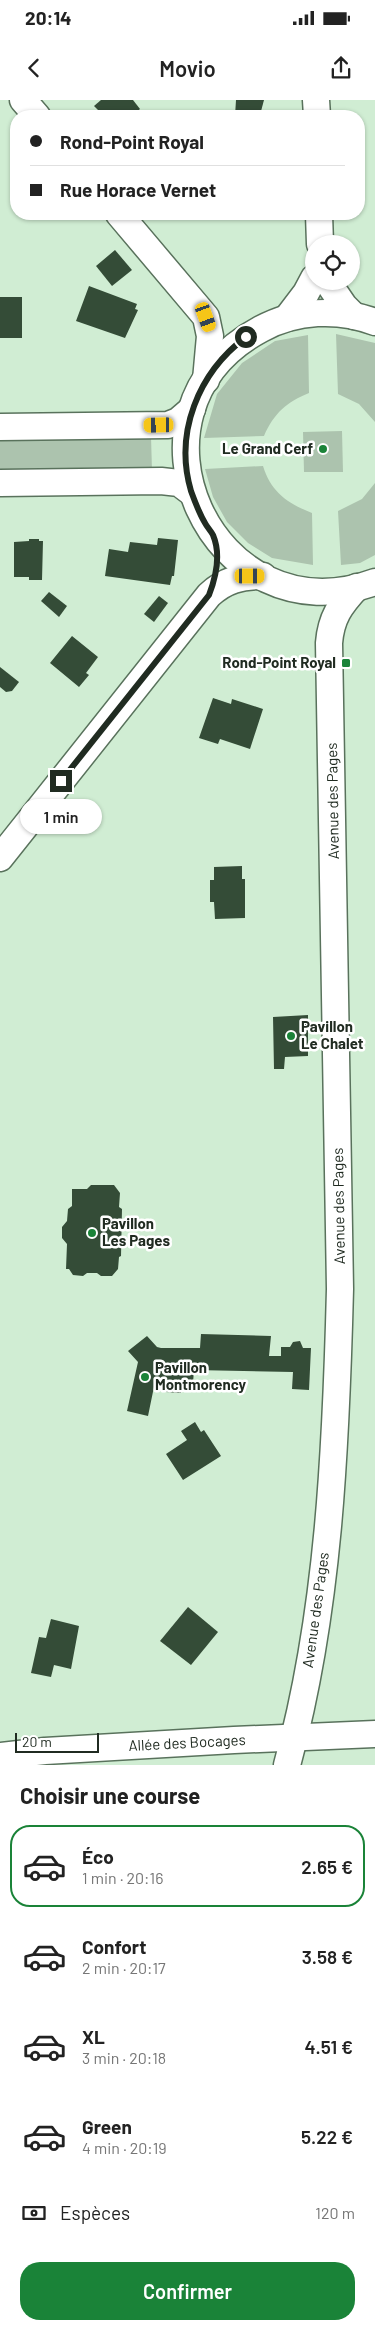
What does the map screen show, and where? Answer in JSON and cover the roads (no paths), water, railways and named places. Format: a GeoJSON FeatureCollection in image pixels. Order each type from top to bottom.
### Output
{"type":"FeatureCollection","features":[{"type":"Feature","properties":{"kind":"street"},"geometry":{"type":"LineString","coordinates":[[23,100],[31,110]]}},
{"type":"Feature","properties":{"kind":"street"},"geometry":{"type":"LineString","coordinates":[[124,220],[206,317],[214,322],[230,325],[277,322],[321,313],[364,319]]}},
{"type":"Feature","properties":{"kind":"street"},"geometry":{"type":"LineString","coordinates":[[319,220],[320,235]]}},
{"type":"Feature","properties":{"kind":"street"},"geometry":{"type":"LineString","coordinates":[[308,290],[277,322],[237,344],[215,367],[206,380],[192,409],[186,446],[186,468],[191,492],[200,514],[213,535],[238,561],[263,576],[298,588],[331,591],[366,584]]}},
{"type":"Feature","properties":{"kind":"street"},"geometry":{"type":"LineString","coordinates":[[333,290],[344,306],[364,319]]}},
{"type":"Feature","properties":{"kind":"street"},"geometry":{"type":"LineString","coordinates":[[206,317],[210,336],[206,380]]}},
{"type":"Feature","properties":{"kind":"street"},"geometry":{"type":"LineString","coordinates":[[0,428],[168,425],[178,421],[192,409]]}},
{"type":"Feature","properties":{"kind":"street"},"geometry":{"type":"LineString","coordinates":[[0,483],[161,481],[178,483],[191,492]]}},
{"type":"Feature","properties":{"kind":"street"},"geometry":{"type":"LineString","coordinates":[[209,595],[216,576],[217,561],[213,535]]}},
{"type":"Feature","properties":{"kind":"street"},"geometry":{"type":"LineString","coordinates":[[0,858],[209,595],[228,581],[245,577],[263,576]]}},
{"type":"Feature","properties":{"kind":"street"},"geometry":{"type":"LineString","coordinates":[[329,643],[330,631],[339,607],[366,584]]}},
{"type":"Feature","properties":{"kind":"street"},"geometry":{"type":"LineString","coordinates":[[298,588],[317,607],[324,618],[329,643]]}},
{"type":"Feature","properties":{"kind":"street","name":"Avenue des Pages"},"geometry":{"type":"LineString","coordinates":[[288,1765],[296,1736],[323,1573],[338,1389],[339,1221],[329,643]]}},
{"type":"Feature","properties":{"kind":"street","name":"Allée des Bocages"},"geometry":{"type":"LineString","coordinates":[[0,1756],[45,1751],[296,1736],[375,1734]]}},
{"type":"Feature","properties":{"kind":"place","name":"Le Grand Cerf"},"geometry":{"type":"Point","coordinates":[323,449]}},
{"type":"Feature","properties":{"kind":"place","name":"Rond-Point Royal"},"geometry":{"type":"Point","coordinates":[346,663]}},
{"type":"Feature","properties":{"kind":"place","name":"Pavillon Le Chalet"},"geometry":{"type":"Point","coordinates":[291,1036]}},
{"type":"Feature","properties":{"kind":"place","name":"Pavillon Les Pages"},"geometry":{"type":"Point","coordinates":[92,1233]}},
{"type":"Feature","properties":{"kind":"place","name":"Pavillon Montmorency"},"geometry":{"type":"Point","coordinates":[145,1377]}}]}
